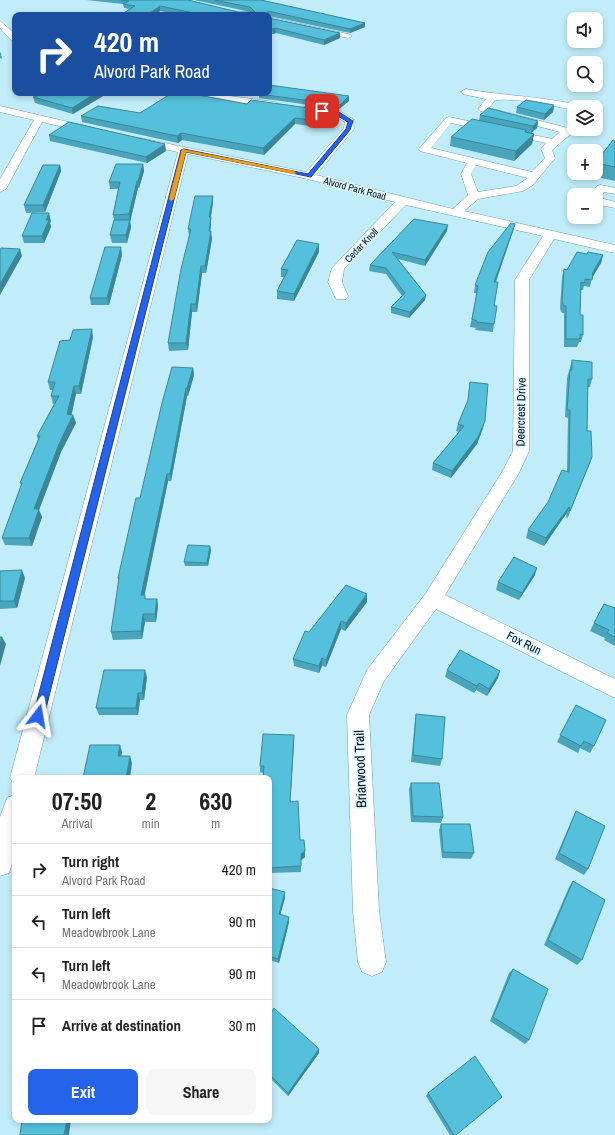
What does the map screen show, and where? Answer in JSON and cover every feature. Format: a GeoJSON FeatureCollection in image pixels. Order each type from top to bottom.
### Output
{"type":"FeatureCollection","features":[{"type":"Feature","properties":{"kind":"street"},"geometry":{"type":"LineString","coordinates":[[272,20],[348,36]]}},
{"type":"Feature","properties":{"kind":"street"},"geometry":{"type":"LineString","coordinates":[[0,23],[12,36]]}},
{"type":"Feature","properties":{"kind":"street"},"geometry":{"type":"LineString","coordinates":[[466,92],[492,97],[505,96],[534,99],[567,106]]}},
{"type":"Feature","properties":{"kind":"street"},"geometry":{"type":"LineString","coordinates":[[209,96],[284,106]]}},
{"type":"Feature","properties":{"kind":"street"},"geometry":{"type":"LineString","coordinates":[[492,97],[483,109],[567,129]]}},
{"type":"Feature","properties":{"kind":"street"},"geometry":{"type":"LineString","coordinates":[[300,108],[338,113],[350,121],[349,129],[309,176]]}},
{"type":"Feature","properties":{"kind":"street"},"geometry":{"type":"LineString","coordinates":[[0,110],[100,132]]}},
{"type":"Feature","properties":{"kind":"street"},"geometry":{"type":"LineString","coordinates":[[0,189],[39,119]]}},
{"type":"Feature","properties":{"kind":"street"},"geometry":{"type":"LineString","coordinates":[[535,176],[424,149],[449,120],[554,142]]}},
{"type":"Feature","properties":{"kind":"street"},"geometry":{"type":"LineString","coordinates":[[454,212],[474,196],[519,189],[529,183],[550,158],[546,149],[567,133]]}},
{"type":"Feature","properties":{"kind":"street","name":"Alvord Park Road"},"geometry":{"type":"LineString","coordinates":[[130,139],[309,176],[403,201],[615,249]]}},
{"type":"Feature","properties":{"kind":"street"},"geometry":{"type":"LineString","coordinates":[[23,775],[184,150]]}},
{"type":"Feature","properties":{"kind":"street"},"geometry":{"type":"LineString","coordinates":[[473,161],[466,174],[474,196]]}},
{"type":"Feature","properties":{"kind":"street"},"geometry":{"type":"LineString","coordinates":[[603,188],[615,191]]}},
{"type":"Feature","properties":{"kind":"street","name":"Cedar Knoll"},"geometry":{"type":"LineString","coordinates":[[341,296],[335,282],[338,268],[403,201]]}},
{"type":"Feature","properties":{"kind":"street"},"geometry":{"type":"LineString","coordinates":[[603,203],[615,206]]}},
{"type":"Feature","properties":{"kind":"street","name":"Deercrest Drive"},"geometry":{"type":"LineString","coordinates":[[433,598],[510,473],[521,450],[522,280],[551,234]]}},
{"type":"Feature","properties":{"kind":"street","name":"Fox Run"},"geometry":{"type":"LineString","coordinates":[[433,598],[615,689]]}},
{"type":"Feature","properties":{"kind":"street","name":"Briarwood Trail"},"geometry":{"type":"LineString","coordinates":[[372,962],[366,911],[358,715],[375,676],[433,598]]}},
{"type":"Feature","properties":{"kind":"street"},"geometry":{"type":"LineString","coordinates":[[0,864],[12,818]]}},
{"type":"Feature","properties":{"kind":"building"},"geometry":{"type":"Polygon","coordinates":[[[121,0],[188,0],[238,12],[189,12],[160,6],[151,12],[126,12],[135,6],[123,4],[129,1],[121,0]]]}},
{"type":"Feature","properties":{"kind":"building"},"geometry":{"type":"Polygon","coordinates":[[[214,0],[261,0],[365,23],[350,29],[268,11],[255,12],[250,7],[214,0]]]}},
{"type":"Feature","properties":{"kind":"building"},"geometry":{"type":"Polygon","coordinates":[[[272,19],[340,33],[324,40],[275,28],[273,29],[272,19]]]}},
{"type":"Feature","properties":{"kind":"building"},"geometry":{"type":"Polygon","coordinates":[[[272,85],[349,96],[340,105],[272,96],[272,85]]]}},
{"type":"Feature","properties":{"kind":"building"},"geometry":{"type":"Polygon","coordinates":[[[37,96],[91,96],[72,108],[33,97],[37,96]]]}},
{"type":"Feature","properties":{"kind":"building"},"geometry":{"type":"Polygon","coordinates":[[[167,96],[204,96],[247,104],[251,100],[330,111],[318,121],[295,118],[263,148],[181,133],[177,136],[81,116],[98,106],[140,113],[167,96]]]}},
{"type":"Feature","properties":{"kind":"building"},"geometry":{"type":"Polygon","coordinates":[[[526,100],[554,105],[545,114],[517,107],[526,100]]]}},
{"type":"Feature","properties":{"kind":"building"},"geometry":{"type":"Polygon","coordinates":[[[488,108],[538,121],[533,126],[480,115],[488,108]]]}},
{"type":"Feature","properties":{"kind":"building"},"geometry":{"type":"Polygon","coordinates":[[[472,119],[526,130],[525,132],[534,134],[516,151],[451,137],[472,119]]]}},
{"type":"Feature","properties":{"kind":"building"},"geometry":{"type":"Polygon","coordinates":[[[69,122],[165,144],[146,157],[49,135],[69,122]]]}},
{"type":"Feature","properties":{"kind":"building"},"geometry":{"type":"Polygon","coordinates":[[[613,140],[615,141],[615,167],[603,164],[603,153],[613,140]]]}},
{"type":"Feature","properties":{"kind":"building"},"geometry":{"type":"Polygon","coordinates":[[[116,164],[143,164],[129,214],[113,215],[120,182],[109,182],[116,164]]]}},
{"type":"Feature","properties":{"kind":"building"},"geometry":{"type":"Polygon","coordinates":[[[43,165],[60,165],[43,205],[24,205],[43,165]]]}},
{"type":"Feature","properties":{"kind":"building"},"geometry":{"type":"Polygon","coordinates":[[[195,196],[213,196],[209,217],[211,217],[209,231],[211,231],[205,266],[201,266],[196,304],[191,304],[186,343],[168,343],[181,269],[191,229],[188,229],[195,196]]]}},
{"type":"Feature","properties":{"kind":"building"},"geometry":{"type":"Polygon","coordinates":[[[32,213],[49,213],[46,220],[49,220],[42,236],[22,236],[32,213]]]}},
{"type":"Feature","properties":{"kind":"building"},"geometry":{"type":"Polygon","coordinates":[[[414,219],[448,225],[425,260],[392,252],[426,295],[410,312],[391,307],[405,293],[386,268],[370,265],[414,219]]]}},
{"type":"Feature","properties":{"kind":"building"},"geometry":{"type":"Polygon","coordinates":[[[114,220],[130,220],[126,235],[110,235],[114,220]]]}},
{"type":"Feature","properties":{"kind":"building"},"geometry":{"type":"Polygon","coordinates":[[[511,223],[515,224],[494,282],[498,282],[494,306],[497,306],[494,324],[477,322],[472,319],[478,286],[475,285],[488,252],[511,223]]]}},
{"type":"Feature","properties":{"kind":"building"},"geometry":{"type":"Polygon","coordinates":[[[297,240],[319,244],[294,294],[277,291],[288,270],[281,269],[297,240]]]}},
{"type":"Feature","properties":{"kind":"building"},"geometry":{"type":"Polygon","coordinates":[[[105,247],[121,247],[107,298],[90,298],[105,247]]]}},
{"type":"Feature","properties":{"kind":"building"},"geometry":{"type":"Polygon","coordinates":[[[1,248],[20,249],[0,284],[0,250],[1,248]]]}},
{"type":"Feature","properties":{"kind":"building"},"geometry":{"type":"Polygon","coordinates":[[[577,252],[587,254],[588,252],[603,255],[593,272],[592,280],[585,279],[585,283],[581,282],[580,315],[583,315],[583,335],[580,334],[580,339],[566,339],[566,306],[564,306],[562,302],[564,269],[567,270],[577,252]]]}},
{"type":"Feature","properties":{"kind":"building"},"geometry":{"type":"Polygon","coordinates":[[[92,329],[79,386],[74,386],[67,414],[73,415],[59,444],[34,509],[39,509],[29,538],[2,538],[22,483],[20,483],[40,436],[37,436],[59,396],[51,396],[55,382],[48,382],[60,341],[70,340],[73,330],[92,329]]]}},
{"type":"Feature","properties":{"kind":"building"},"geometry":{"type":"Polygon","coordinates":[[[572,360],[592,362],[592,379],[588,379],[587,431],[591,431],[592,457],[570,511],[569,507],[546,538],[528,530],[548,502],[562,470],[569,472],[570,410],[567,410],[572,360]]]}},
{"type":"Feature","properties":{"kind":"building"},"geometry":{"type":"Polygon","coordinates":[[[172,367],[193,368],[186,388],[170,474],[167,474],[141,595],[145,595],[145,599],[157,599],[155,614],[143,614],[141,631],[111,632],[118,578],[136,498],[140,498],[172,367]]]}},
{"type":"Feature","properties":{"kind":"building"},"geometry":{"type":"Polygon","coordinates":[[[470,382],[488,384],[485,421],[478,437],[452,471],[433,463],[464,426],[458,424],[468,400],[470,382]]]}},
{"type":"Feature","properties":{"kind":"building"},"geometry":{"type":"Polygon","coordinates":[[[188,545],[210,546],[207,563],[184,562],[188,545]]]}},
{"type":"Feature","properties":{"kind":"building"},"geometry":{"type":"Polygon","coordinates":[[[514,557],[537,568],[522,593],[498,582],[514,557]]]}},
{"type":"Feature","properties":{"kind":"building"},"geometry":{"type":"Polygon","coordinates":[[[22,570],[14,601],[0,601],[0,571],[22,570]]]}},
{"type":"Feature","properties":{"kind":"building"},"geometry":{"type":"Polygon","coordinates":[[[346,585],[367,594],[346,623],[341,621],[326,660],[322,658],[319,666],[293,659],[305,631],[309,632],[346,585]]]}},
{"type":"Feature","properties":{"kind":"building"},"geometry":{"type":"Polygon","coordinates":[[[604,604],[615,608],[615,637],[607,633],[609,630],[594,623],[604,604]]]}},
{"type":"Feature","properties":{"kind":"building"},"geometry":{"type":"Polygon","coordinates":[[[460,650],[500,671],[489,689],[479,683],[477,686],[447,670],[460,650]]]}},
{"type":"Feature","properties":{"kind":"building"},"geometry":{"type":"Polygon","coordinates":[[[104,670],[145,670],[142,693],[138,693],[136,708],[96,708],[104,670]]]}},
{"type":"Feature","properties":{"kind":"building"},"geometry":{"type":"Polygon","coordinates":[[[576,705],[606,720],[594,746],[584,741],[581,746],[560,735],[576,705]]]}},
{"type":"Feature","properties":{"kind":"building"},"geometry":{"type":"Polygon","coordinates":[[[416,714],[445,717],[442,759],[413,755],[416,714]]]}},
{"type":"Feature","properties":{"kind":"building"},"geometry":{"type":"Polygon","coordinates":[[[263,734],[294,735],[290,802],[298,801],[300,840],[304,840],[305,851],[301,854],[301,866],[272,868],[272,775],[263,775],[264,766],[260,766],[263,734]]]}},
{"type":"Feature","properties":{"kind":"building"},"geometry":{"type":"Polygon","coordinates":[[[90,745],[120,745],[118,756],[130,756],[127,775],[84,775],[90,745]]]}},
{"type":"Feature","properties":{"kind":"building"},"geometry":{"type":"Polygon","coordinates":[[[411,783],[439,783],[443,817],[413,816],[411,783]]]}},
{"type":"Feature","properties":{"kind":"building"},"geometry":{"type":"Polygon","coordinates":[[[576,811],[605,826],[588,869],[559,853],[576,811]]]}},
{"type":"Feature","properties":{"kind":"building"},"geometry":{"type":"Polygon","coordinates":[[[441,824],[470,824],[474,853],[443,852],[441,824]]]}},
{"type":"Feature","properties":{"kind":"building"},"geometry":{"type":"Polygon","coordinates":[[[573,881],[605,900],[582,960],[548,940],[573,881]]]}},
{"type":"Feature","properties":{"kind":"building"},"geometry":{"type":"Polygon","coordinates":[[[272,889],[285,892],[279,914],[289,917],[278,959],[272,957],[272,889]]]}},
{"type":"Feature","properties":{"kind":"building"},"geometry":{"type":"Polygon","coordinates":[[[513,969],[548,989],[529,1040],[493,1017],[513,969]]]}},
{"type":"Feature","properties":{"kind":"building"},"geometry":{"type":"Polygon","coordinates":[[[274,1008],[319,1049],[288,1093],[272,1077],[272,1011],[274,1008]]]}},
{"type":"Feature","properties":{"kind":"building"},"geometry":{"type":"Polygon","coordinates":[[[475,1056],[502,1097],[456,1135],[454,1135],[428,1093],[475,1056]]]}},
{"type":"Feature","properties":{"kind":"building"},"geometry":{"type":"Polygon","coordinates":[[[22,1123],[66,1123],[64,1135],[20,1135],[22,1123]]]}},
{"type":"Feature","properties":{"kind":"slow traffic"},"geometry":{"type":"LineString","coordinates":[[171,199],[184,150],[294,173]]}},
{"type":"Feature","properties":{"kind":"route"},"geometry":{"type":"LineString","coordinates":[[38,716],[139,330],[184,150],[309,176],[349,129],[350,121],[338,113],[322,111]]}}]}
